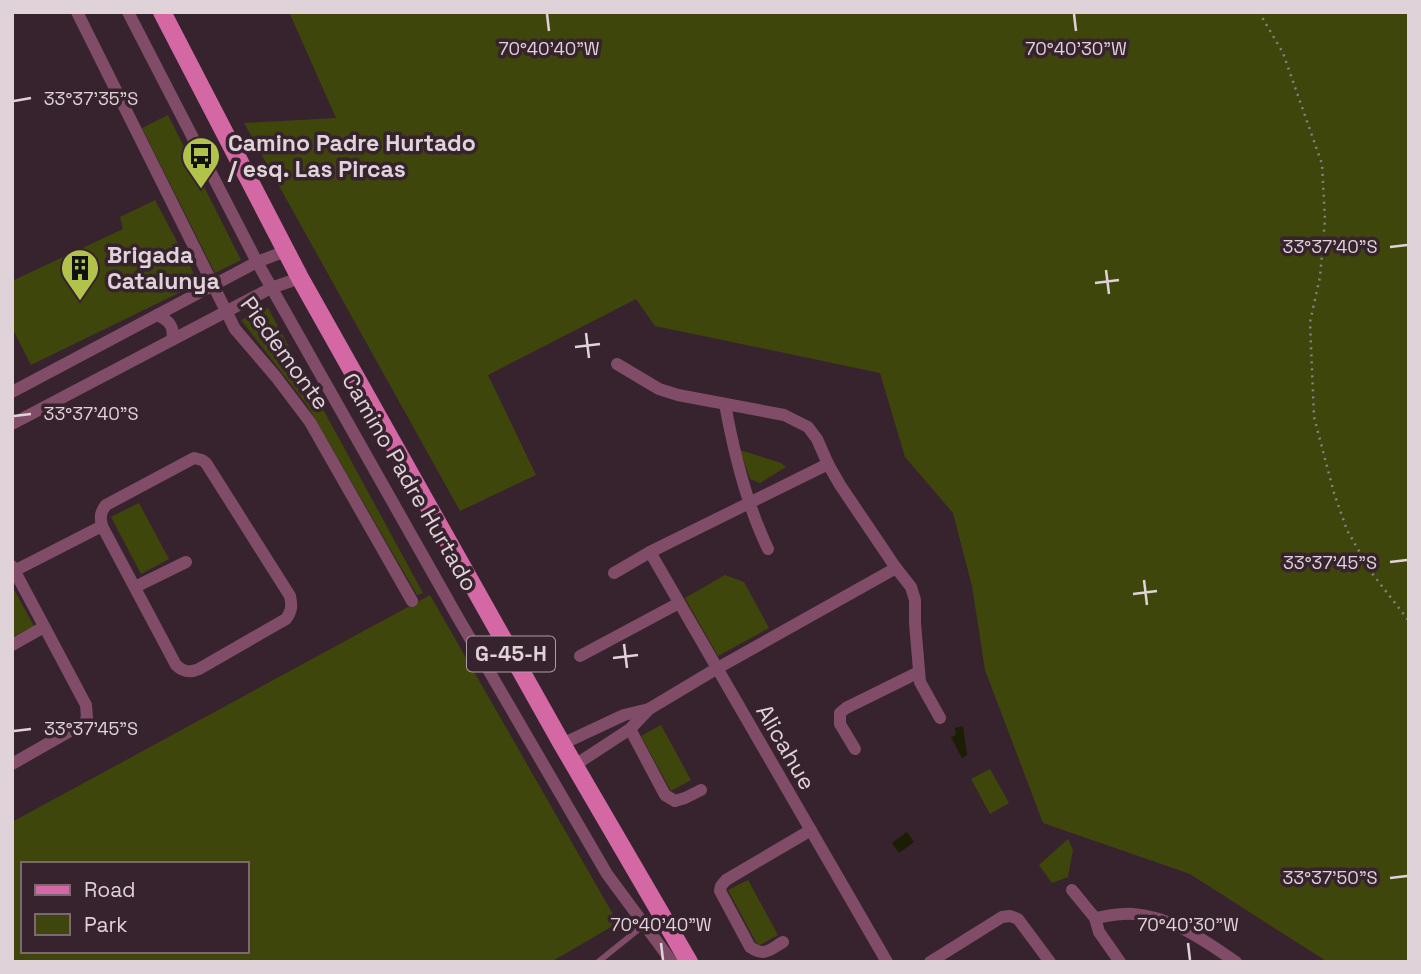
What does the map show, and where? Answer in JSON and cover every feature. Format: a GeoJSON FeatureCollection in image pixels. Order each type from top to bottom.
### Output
{"type":"FeatureCollection","features":[{"type":"Feature","properties":{"kind":"main road","name":"Camino Padre Hurtado"},"geometry":{"type":"LineString","coordinates":[[162,12],[285,251],[562,744],[689,962]]}},
{"type":"Feature","properties":{"kind":"street","name":"Piedemonte"},"geometry":{"type":"LineString","coordinates":[[77,12],[235,329],[310,422],[412,601]]}},
{"type":"Feature","properties":{"kind":"street","name":"Camino Padre Hurtado"},"geometry":{"type":"LineString","coordinates":[[128,12],[271,288],[553,782],[607,874],[672,962]]}},
{"type":"Feature","properties":{"kind":"street"},"geometry":{"type":"LineString","coordinates":[[12,392],[257,262],[285,251]]}},
{"type":"Feature","properties":{"kind":"street"},"geometry":{"type":"LineString","coordinates":[[12,425],[271,288],[300,278]]}},
{"type":"Feature","properties":{"kind":"street"},"geometry":{"type":"LineString","coordinates":[[157,315],[171,325],[172,340]]}},
{"type":"Feature","properties":{"kind":"street"},"geometry":{"type":"LineString","coordinates":[[617,364],[659,389],[784,415],[808,427],[840,485],[911,586],[915,600],[920,682],[940,718]]}},
{"type":"Feature","properties":{"kind":"street"},"geometry":{"type":"LineString","coordinates":[[725,404],[748,503],[768,549]]}},
{"type":"Feature","properties":{"kind":"street"},"geometry":{"type":"LineString","coordinates":[[194,458],[202,460],[290,596],[290,613],[275,625],[199,669],[184,671],[176,665],[102,526],[100,519],[102,509],[106,505],[187,461],[194,458]]}},
{"type":"Feature","properties":{"kind":"street"},"geometry":{"type":"LineString","coordinates":[[614,573],[650,552],[828,464]]}},
{"type":"Feature","properties":{"kind":"street"},"geometry":{"type":"LineString","coordinates":[[12,764],[84,723],[87,718],[86,705],[14,568],[102,526]]}},
{"type":"Feature","properties":{"kind":"street","name":"Alicahue"},"geometry":{"type":"LineString","coordinates":[[650,552],[887,962]]}},
{"type":"Feature","properties":{"kind":"street"},"geometry":{"type":"LineString","coordinates":[[135,587],[187,562]]}},
{"type":"Feature","properties":{"kind":"street"},"geometry":{"type":"LineString","coordinates":[[575,765],[630,729],[649,709],[896,568]]}},
{"type":"Feature","properties":{"kind":"street"},"geometry":{"type":"LineString","coordinates":[[580,656],[679,603]]}},
{"type":"Feature","properties":{"kind":"street"},"geometry":{"type":"LineString","coordinates":[[12,645],[44,627]]}},
{"type":"Feature","properties":{"kind":"street"},"geometry":{"type":"LineString","coordinates":[[855,749],[840,724],[840,713],[919,672]]}},
{"type":"Feature","properties":{"kind":"street"},"geometry":{"type":"LineString","coordinates":[[562,744],[624,715],[649,709]]}},
{"type":"Feature","properties":{"kind":"street"},"geometry":{"type":"LineString","coordinates":[[630,729],[665,795],[675,801],[701,789]]}},
{"type":"Feature","properties":{"kind":"street"},"geometry":{"type":"LineString","coordinates":[[783,942],[766,952],[759,953],[750,947],[720,891],[721,886],[726,880],[811,830]]}},
{"type":"Feature","properties":{"kind":"street"},"geometry":{"type":"LineString","coordinates":[[1072,890],[1095,918],[1100,932],[1120,962]]}},
{"type":"Feature","properties":{"kind":"street"},"geometry":{"type":"LineString","coordinates":[[1095,918],[1133,914],[1156,918],[1188,929],[1236,962]]}},
{"type":"Feature","properties":{"kind":"street"},"geometry":{"type":"LineString","coordinates":[[930,962],[1002,917],[1010,916],[1018,919],[1050,962]]}},
{"type":"Feature","properties":{"kind":"lane"},"geometry":{"type":"LineString","coordinates":[[598,962],[644,925]]}},
{"type":"Feature","properties":{"kind":"path"},"geometry":{"type":"LineString","coordinates":[[1258,12],[1283,53],[1322,163],[1325,220],[1320,277],[1310,322],[1314,417],[1334,493],[1348,530],[1371,572],[1409,621]]}},
{"type":"Feature","properties":{"kind":"green space"},"geometry":{"type":"Polygon","coordinates":[[[289,12],[1409,12],[1409,962],[1326,962],[1190,874],[1043,823],[985,670],[972,586],[953,513],[905,457],[880,373],[655,326],[636,299],[488,375],[536,475],[460,511],[244,123],[336,118],[289,12]]]}},
{"type":"Feature","properties":{"kind":"green space"},"geometry":{"type":"Polygon","coordinates":[[[168,115],[241,260],[215,273],[142,128],[168,115]]]}},
{"type":"Feature","properties":{"kind":"green space"},"geometry":{"type":"Polygon","coordinates":[[[155,200],[199,283],[31,365],[12,328],[12,281],[123,229],[120,217],[155,200]]]}},
{"type":"Feature","properties":{"kind":"green space"},"geometry":{"type":"Polygon","coordinates":[[[268,308],[423,593],[417,595],[307,405],[241,320],[268,308]]]}},
{"type":"Feature","properties":{"kind":"green space"},"geometry":{"type":"Polygon","coordinates":[[[740,450],[786,467],[760,483],[750,479],[740,450]]]}},
{"type":"Feature","properties":{"kind":"green space"},"geometry":{"type":"Polygon","coordinates":[[[139,503],[169,559],[141,574],[111,517],[139,503]]]}},
{"type":"Feature","properties":{"kind":"green space"},"geometry":{"type":"Polygon","coordinates":[[[725,575],[744,582],[769,628],[718,656],[685,598],[725,575]]]}},
{"type":"Feature","properties":{"kind":"green space"},"geometry":{"type":"Polygon","coordinates":[[[12,586],[34,626],[12,637],[12,586]]]}},
{"type":"Feature","properties":{"kind":"green space"},"geometry":{"type":"Polygon","coordinates":[[[430,595],[618,923],[551,962],[12,962],[12,822],[430,595]]]}},
{"type":"Feature","properties":{"kind":"green space"},"geometry":{"type":"Polygon","coordinates":[[[661,725],[691,780],[671,791],[641,736],[661,725]]]}},
{"type":"Feature","properties":{"kind":"green space"},"geometry":{"type":"Polygon","coordinates":[[[990,769],[1009,803],[990,814],[971,779],[990,769]]]}},
{"type":"Feature","properties":{"kind":"green space"},"geometry":{"type":"Polygon","coordinates":[[[1068,839],[1073,850],[1068,877],[1052,883],[1039,865],[1068,839]]]}},
{"type":"Feature","properties":{"kind":"green space"},"geometry":{"type":"Polygon","coordinates":[[[748,880],[778,935],[758,946],[728,890],[748,880]]]}},
{"type":"Feature","properties":{"kind":"shaded area"},"geometry":{"type":"Polygon","coordinates":[[[963,726],[967,755],[962,758],[951,737],[956,735],[955,728],[963,726]]]}},
{"type":"Feature","properties":{"kind":"shaded area"},"geometry":{"type":"Polygon","coordinates":[[[907,832],[914,842],[899,853],[892,843],[907,832]]]}},
{"type":"Feature","properties":{"kind":"place","name":"Camino Padre Hurtado / esq. Las Pircas"},"geometry":{"type":"Point","coordinates":[201,190]}},
{"type":"Feature","properties":{"kind":"place","name":"Brigada Catalunya"},"geometry":{"type":"Point","coordinates":[80,302]}}]}
